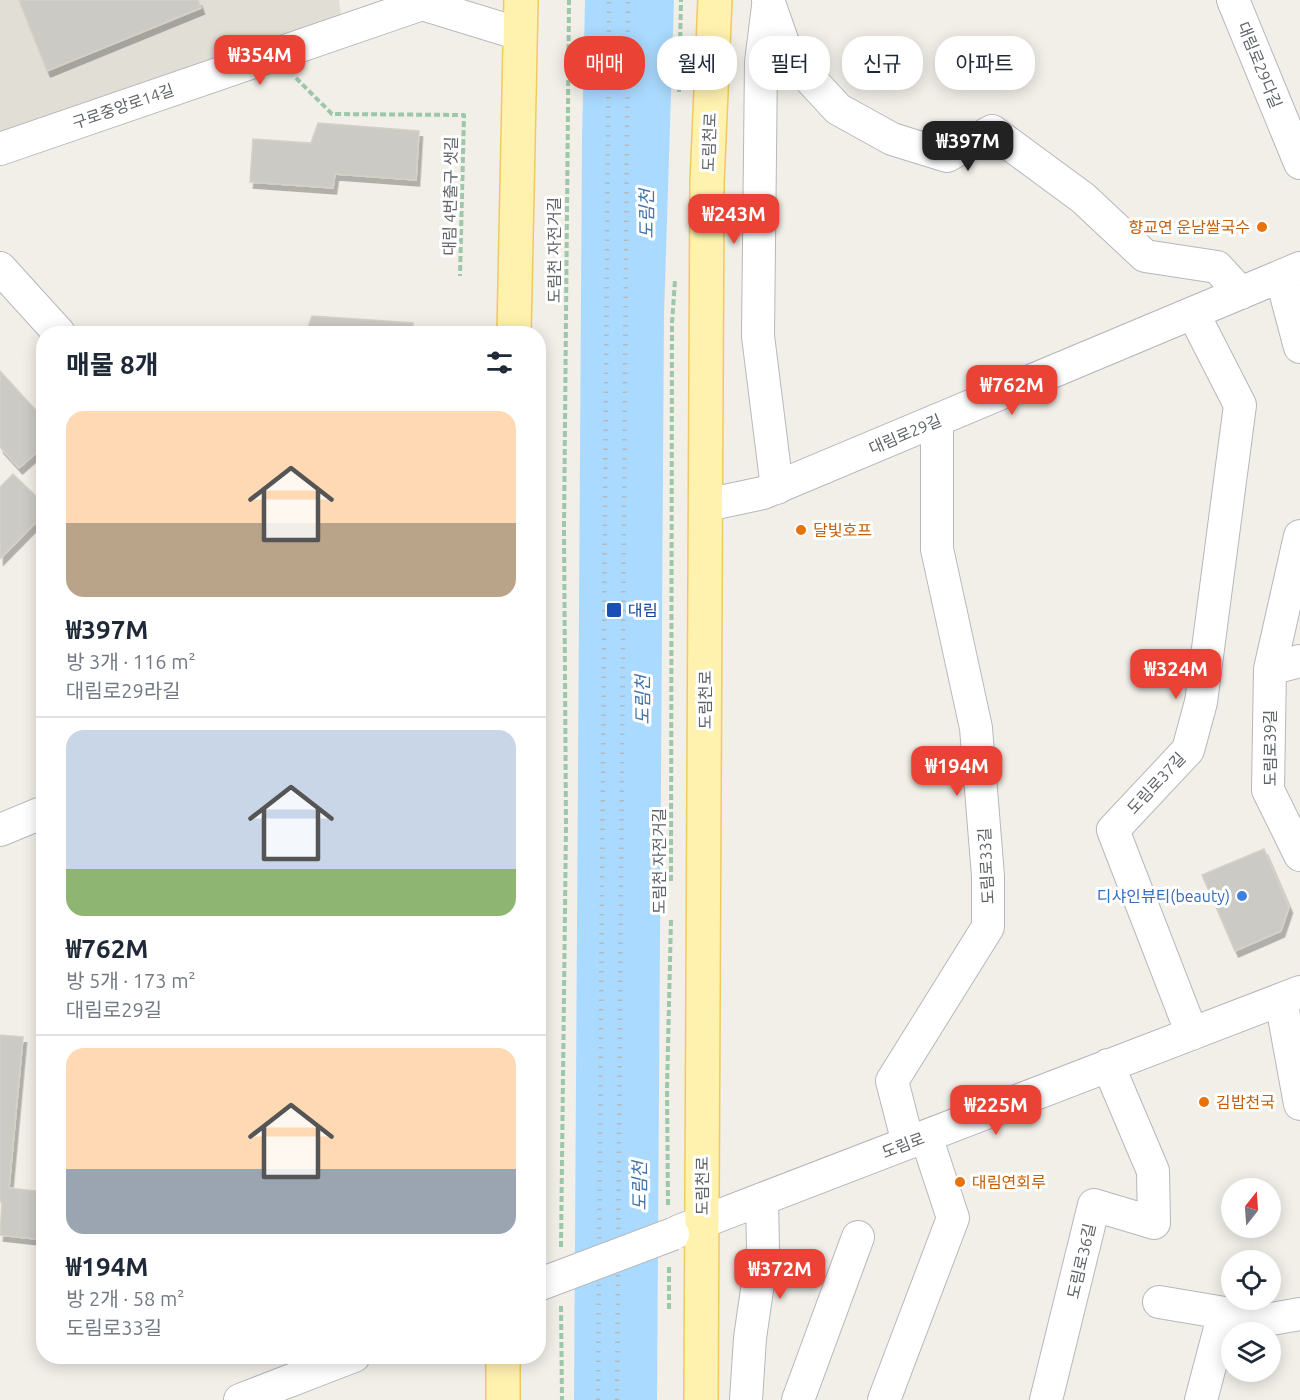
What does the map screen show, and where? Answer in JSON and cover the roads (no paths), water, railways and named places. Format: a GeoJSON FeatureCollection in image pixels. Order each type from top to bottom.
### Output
{"type":"FeatureCollection","features":[{"type":"Feature","properties":{"kind":"main road"},"geometry":{"type":"LineString","coordinates":[[514,326],[521,0]]}},
{"type":"Feature","properties":{"kind":"main road","name":"도림천로"},"geometry":{"type":"LineString","coordinates":[[702,1400],[678,1231],[706,505],[707,183],[715,0]]}},
{"type":"Feature","properties":{"kind":"main road"},"geometry":{"type":"LineString","coordinates":[[503,1364],[503,1400]]}},
{"type":"Feature","properties":{"kind":"street","name":"대림로29다길"},"geometry":{"type":"LineString","coordinates":[[1233,0],[1300,163]]}},
{"type":"Feature","properties":{"kind":"street"},"geometry":{"type":"LineString","coordinates":[[768,1],[787,54],[838,109],[892,139],[947,156],[992,131],[1083,198],[1145,256],[1217,267],[1241,293]]}},
{"type":"Feature","properties":{"kind":"street"},"geometry":{"type":"LineString","coordinates":[[768,1],[761,62],[758,336],[777,488]]}},
{"type":"Feature","properties":{"kind":"street","name":"구로중앙로14길"},"geometry":{"type":"LineString","coordinates":[[0,149],[422,4],[520,34]]}},
{"type":"Feature","properties":{"kind":"street"},"geometry":{"type":"LineString","coordinates":[[0,268],[53,326]]}},
{"type":"Feature","properties":{"kind":"street","name":"대림로29길"},"geometry":{"type":"LineString","coordinates":[[706,505],[777,488],[1291,272]]}},
{"type":"Feature","properties":{"kind":"street"},"geometry":{"type":"LineString","coordinates":[[1291,272],[1300,347]]}},
{"type":"Feature","properties":{"kind":"street","name":"도림로37길"},"geometry":{"type":"LineString","coordinates":[[1192,1034],[1113,830],[1188,750],[1201,702],[1240,405],[1193,313]]}},
{"type":"Feature","properties":{"kind":"street","name":"도림로33길"},"geometry":{"type":"LineString","coordinates":[[917,1140],[892,1081],[988,927],[988,876],[976,728],[937,549],[937,420]]}},
{"type":"Feature","properties":{"kind":"street","name":"도림로39길"},"geometry":{"type":"LineString","coordinates":[[1300,536],[1270,669],[1268,790],[1300,855]]}},
{"type":"Feature","properties":{"kind":"street"},"geometry":{"type":"LineString","coordinates":[[1270,669],[1300,661]]}},
{"type":"Feature","properties":{"kind":"street"},"geometry":{"type":"LineString","coordinates":[[0,830],[36,815]]}},
{"type":"Feature","properties":{"kind":"street"},"geometry":{"type":"LineString","coordinates":[[1291,996],[1300,1104]]}},
{"type":"Feature","properties":{"kind":"street","name":"도림로"},"geometry":{"type":"LineString","coordinates":[[550,1292],[678,1231],[1291,996]]}},
{"type":"Feature","properties":{"kind":"street","name":"도림로36길"},"geometry":{"type":"LineString","coordinates":[[1046,1400],[1094,1205],[1154,1223],[1153,1171],[1108,1065]]}},
{"type":"Feature","properties":{"kind":"street"},"geometry":{"type":"LineString","coordinates":[[884,1400],[953,1218],[917,1140]]}},
{"type":"Feature","properties":{"kind":"street"},"geometry":{"type":"LineString","coordinates":[[746,1400],[750,1338],[763,1250],[762,1199]]}},
{"type":"Feature","properties":{"kind":"street"},"geometry":{"type":"LineString","coordinates":[[798,1400],[858,1237]]}},
{"type":"Feature","properties":{"kind":"street"},"geometry":{"type":"LineString","coordinates":[[1159,1302],[1266,1320],[1300,1314]]}},
{"type":"Feature","properties":{"kind":"street"},"geometry":{"type":"LineString","coordinates":[[1201,1400],[1224,1313]]}},
{"type":"Feature","properties":{"kind":"street"},"geometry":{"type":"LineString","coordinates":[[251,1398],[334,1364]]}},
{"type":"Feature","properties":{"kind":"water","name":"도림천"},"geometry":{"type":"Polygon","coordinates":[[[585,0],[674,0],[673,36],[657,36],[657,90],[671,90],[664,314],[657,1400],[574,1400],[583,90],[645,90],[645,36],[584,36],[585,0]]]}},
{"type":"Feature","properties":{"kind":"railway"},"geometry":{"type":"LineString","coordinates":[[598,1400],[609,0]]}},
{"type":"Feature","properties":{"kind":"railway"},"geometry":{"type":"LineString","coordinates":[[617,1400],[628,0]]}},
{"type":"Feature","properties":{"kind":"place","name":"향교연 운남쌀국수"},"geometry":{"type":"Point","coordinates":[1262,227]}},
{"type":"Feature","properties":{"kind":"place","name":"달빛호프"},"geometry":{"type":"Point","coordinates":[801,530]}},
{"type":"Feature","properties":{"kind":"place","name":"대림"},"geometry":{"type":"Point","coordinates":[614,610]}},
{"type":"Feature","properties":{"kind":"place","name":"디샤인뷰티(beauty)"},"geometry":{"type":"Point","coordinates":[1242,896]}},
{"type":"Feature","properties":{"kind":"place","name":"김밥천국"},"geometry":{"type":"Point","coordinates":[1204,1102]}},
{"type":"Feature","properties":{"kind":"place","name":"대림연회루"},"geometry":{"type":"Point","coordinates":[960,1182]}}]}
